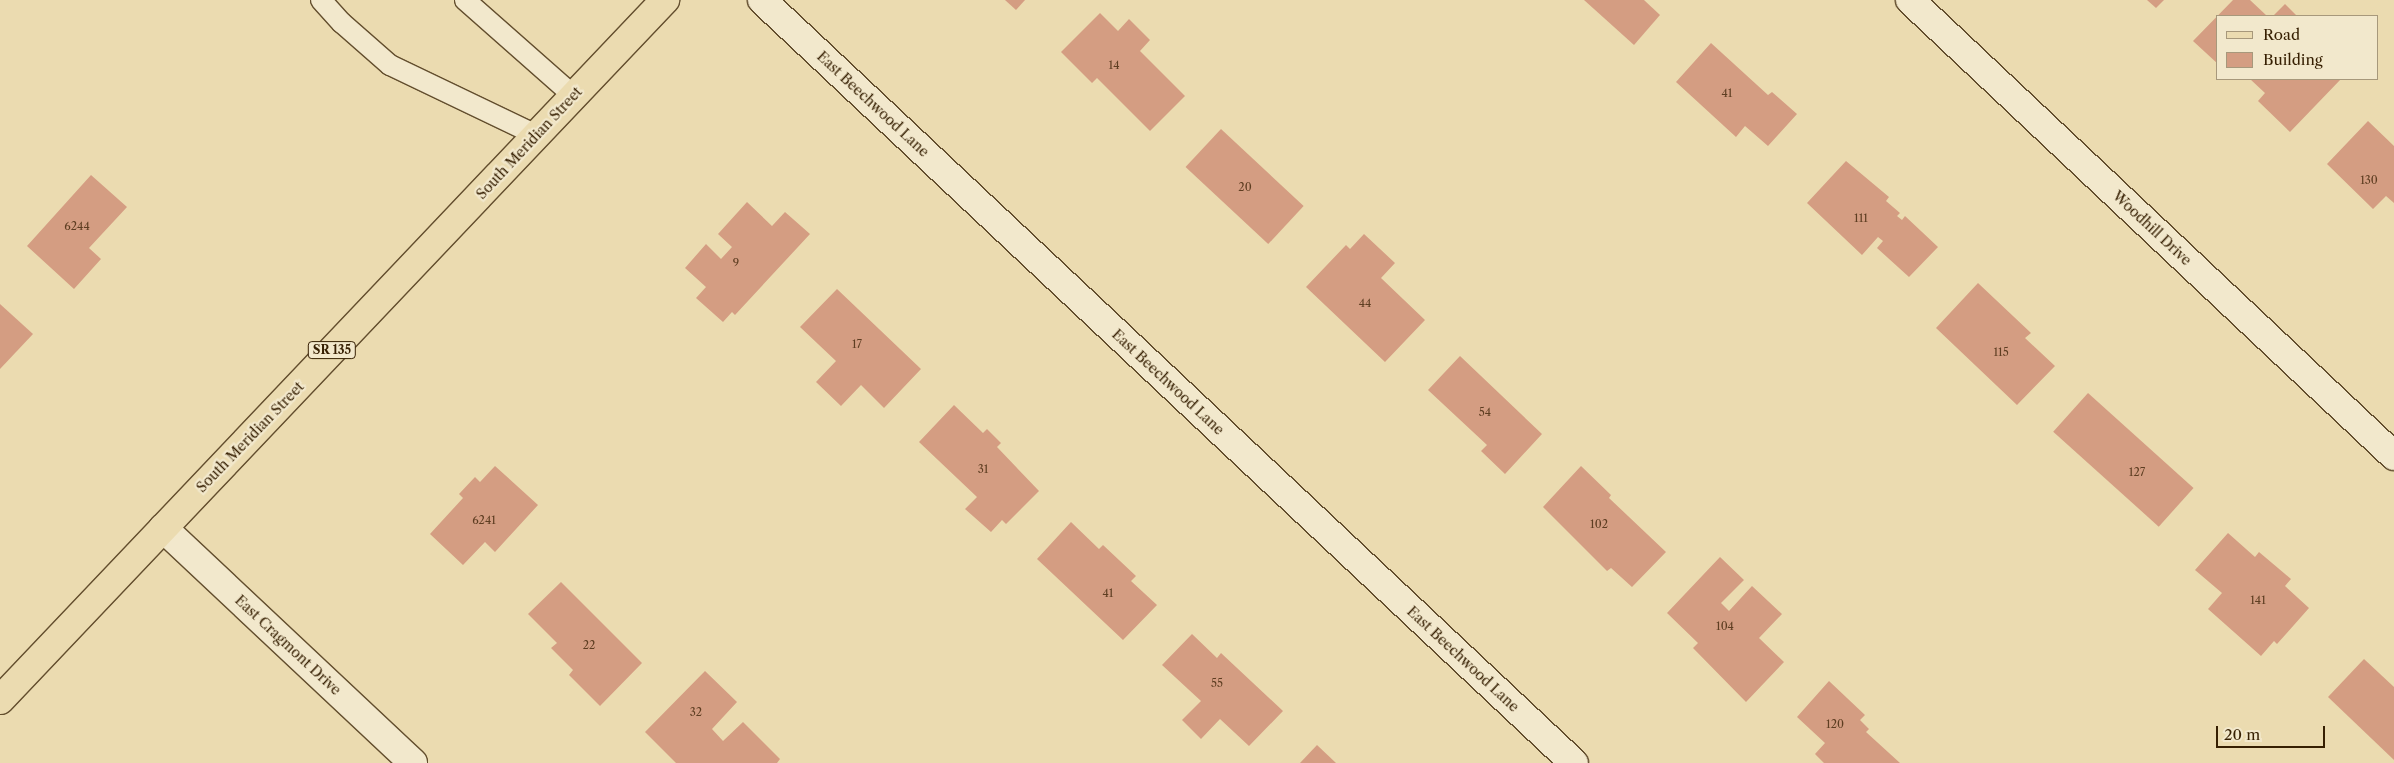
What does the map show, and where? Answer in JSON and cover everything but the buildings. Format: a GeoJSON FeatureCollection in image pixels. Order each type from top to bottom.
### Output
{"type":"FeatureCollection","features":[{"type":"Feature","properties":{"kind":"main road","name":"South Meridian Street"},"geometry":{"type":"LineString","coordinates":[[0,700],[574,96],[656,3]]}},
{"type":"Feature","properties":{"kind":"street","name":"East Beechwood Lane"},"geometry":{"type":"LineString","coordinates":[[762,0],[1574,763]]}},
{"type":"Feature","properties":{"kind":"street","name":"Woodhill Drive"},"geometry":{"type":"LineString","coordinates":[[1910,0],[2394,456]]}},
{"type":"Feature","properties":{"kind":"street","name":"East Cragmont Drive"},"geometry":{"type":"LineString","coordinates":[[163,528],[413,763]]}},
{"type":"Feature","properties":{"kind":"lane"},"geometry":{"type":"LineString","coordinates":[[321,0],[342,23],[390,65],[536,135]]}},
{"type":"Feature","properties":{"kind":"lane"},"geometry":{"type":"LineString","coordinates":[[466,0],[574,96]]}}]}
